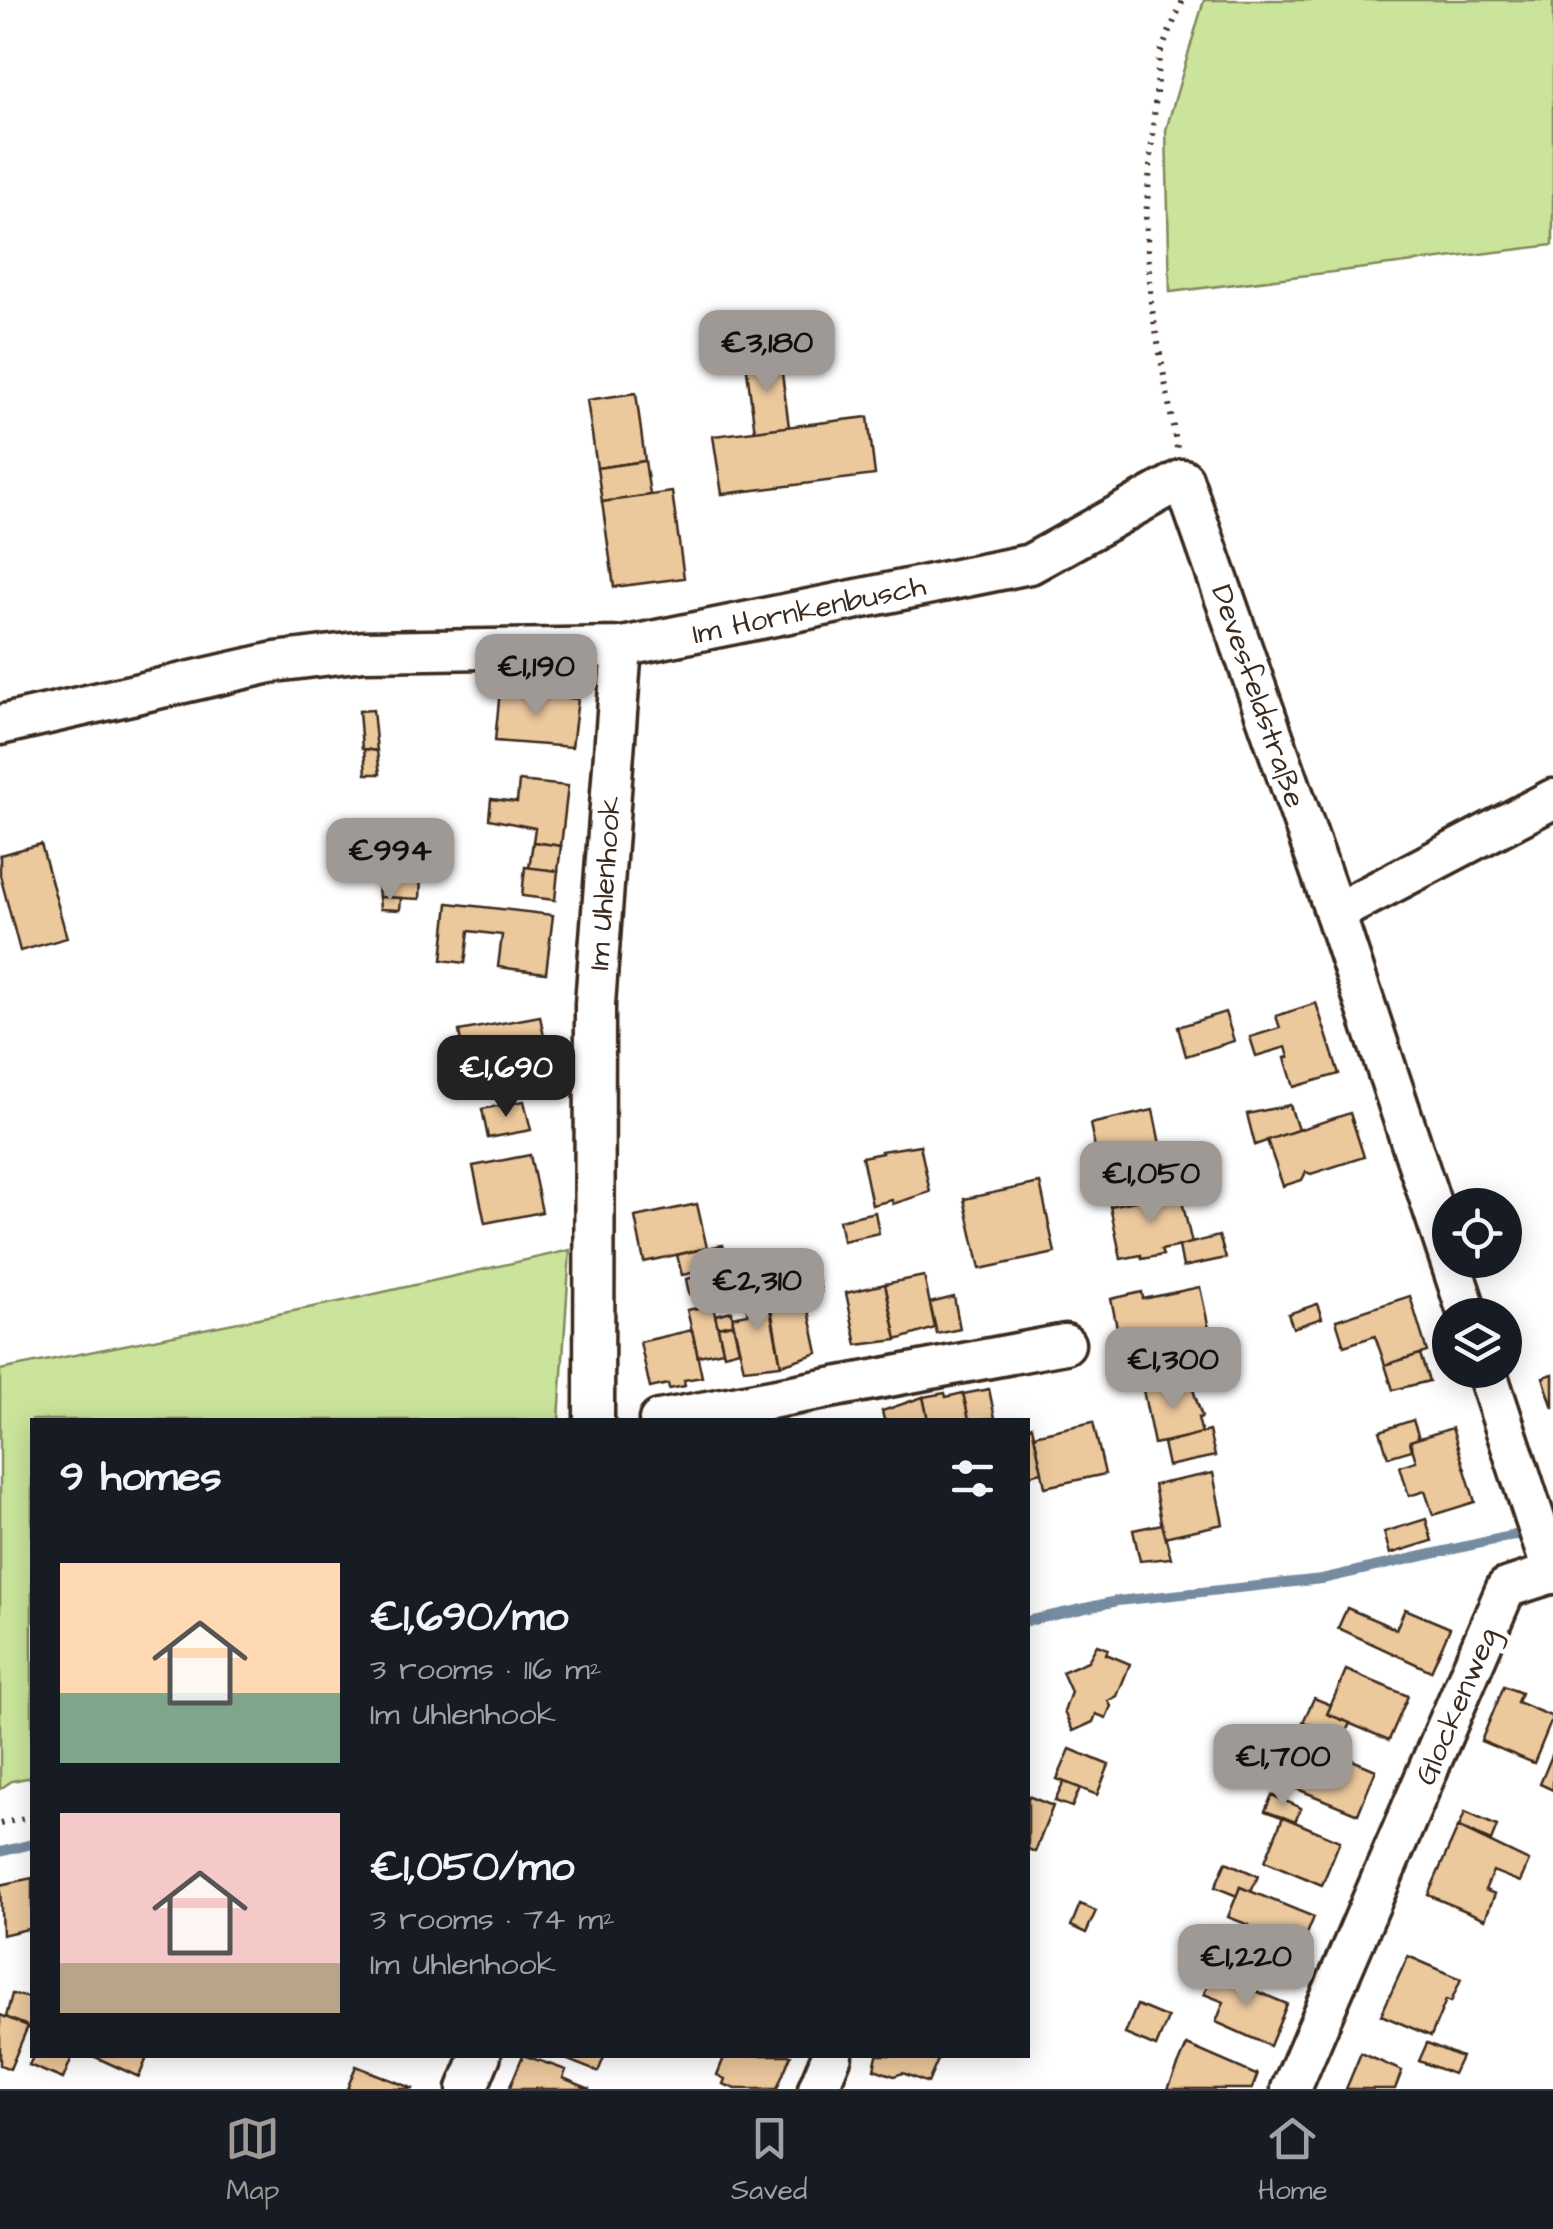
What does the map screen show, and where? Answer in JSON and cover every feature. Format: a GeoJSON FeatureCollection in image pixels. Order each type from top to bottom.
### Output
{"type":"FeatureCollection","features":[{"type":"Feature","properties":{"kind":"street","name":"Im Hornkenbusch"},"geometry":{"type":"LineString","coordinates":[[0,724],[275,662],[364,651],[622,647],[1030,564],[1183,479]]}},
{"type":"Feature","properties":{"kind":"street","name":"Devesfeldstraße"},"geometry":{"type":"LineString","coordinates":[[1183,479],[1336,913],[1462,1298]]}},
{"type":"Feature","properties":{"kind":"street","name":"Im Uhlenhook"},"geometry":{"type":"LineString","coordinates":[[594,1418],[595,1004],[622,647]]}},
{"type":"Feature","properties":{"kind":"street"},"geometry":{"type":"LineString","coordinates":[[1336,913],[1553,799]]}},
{"type":"Feature","properties":{"kind":"street"},"geometry":{"type":"LineString","coordinates":[[669,1418],[1065,1344]]}},
{"type":"Feature","properties":{"kind":"street"},"geometry":{"type":"LineString","coordinates":[[1492,1388],[1553,1574]]}},
{"type":"Feature","properties":{"kind":"street","name":"Glockenweg"},"geometry":{"type":"LineString","coordinates":[[1292,2089],[1506,1588],[1553,1574]]}},
{"type":"Feature","properties":{"kind":"street"},"geometry":{"type":"LineString","coordinates":[[468,2089],[480,2058]]}},
{"type":"Feature","properties":{"kind":"street"},"geometry":{"type":"LineString","coordinates":[[818,2089],[831,2058]]}},
{"type":"Feature","properties":{"kind":"path"},"geometry":{"type":"LineString","coordinates":[[1183,0],[1159,56],[1146,217],[1151,304],[1183,479]]}},
{"type":"Feature","properties":{"kind":"path"},"geometry":{"type":"LineString","coordinates":[[0,1824],[30,1816]]}},
{"type":"Feature","properties":{"kind":"green space"},"geometry":{"type":"Polygon","coordinates":[[[1204,0],[1553,0],[1553,245],[1170,292],[1166,130],[1204,0]]]}},
{"type":"Feature","properties":{"kind":"green space"},"geometry":{"type":"Polygon","coordinates":[[[570,1250],[559,1418],[30,1418],[30,1777],[12,1781],[0,1789],[0,1370],[348,1300],[570,1250]]]}},
{"type":"Feature","properties":{"kind":"building"},"geometry":{"type":"Polygon","coordinates":[[[780,358],[789,427],[755,432],[746,362],[780,358]]]}},
{"type":"Feature","properties":{"kind":"building"},"geometry":{"type":"Polygon","coordinates":[[[636,393],[645,461],[597,468],[587,400],[636,393]]]}},
{"type":"Feature","properties":{"kind":"building"},"geometry":{"type":"Polygon","coordinates":[[[868,417],[875,475],[722,494],[713,436],[868,417]]]}},
{"type":"Feature","properties":{"kind":"building"},"geometry":{"type":"Polygon","coordinates":[[[645,461],[650,495],[602,502],[597,468],[645,461]]]}},
{"type":"Feature","properties":{"kind":"building"},"geometry":{"type":"Polygon","coordinates":[[[672,492],[684,578],[614,587],[602,502],[672,492]]]}},
{"type":"Feature","properties":{"kind":"building"},"geometry":{"type":"Polygon","coordinates":[[[500,690],[578,699],[572,747],[495,741],[500,690]]]}},
{"type":"Feature","properties":{"kind":"building"},"geometry":{"type":"Polygon","coordinates":[[[373,710],[377,751],[362,749],[359,711],[373,710]]]}},
{"type":"Feature","properties":{"kind":"building"},"geometry":{"type":"Polygon","coordinates":[[[364,749],[377,751],[380,774],[366,774],[364,749]]]}},
{"type":"Feature","properties":{"kind":"building"},"geometry":{"type":"Polygon","coordinates":[[[519,781],[568,786],[561,846],[533,842],[535,828],[489,819],[491,799],[517,802],[519,781]]]}},
{"type":"Feature","properties":{"kind":"building"},"geometry":{"type":"Polygon","coordinates":[[[533,842],[561,846],[558,871],[529,868],[533,842]]]}},
{"type":"Feature","properties":{"kind":"building"},"geometry":{"type":"Polygon","coordinates":[[[41,844],[67,938],[20,951],[0,875],[0,855],[41,844]]]}},
{"type":"Feature","properties":{"kind":"building"},"geometry":{"type":"Polygon","coordinates":[[[374,850],[422,855],[420,899],[379,897],[374,850]]]}},
{"type":"Feature","properties":{"kind":"building"},"geometry":{"type":"Polygon","coordinates":[[[525,867],[558,871],[555,900],[522,896],[525,867]]]}},
{"type":"Feature","properties":{"kind":"building"},"geometry":{"type":"Polygon","coordinates":[[[379,897],[401,898],[400,910],[380,909],[379,897]]]}},
{"type":"Feature","properties":{"kind":"building"},"geometry":{"type":"Polygon","coordinates":[[[448,903],[553,915],[546,973],[498,967],[502,935],[469,931],[465,963],[442,960],[448,903]]]}},
{"type":"Feature","properties":{"kind":"building"},"geometry":{"type":"Polygon","coordinates":[[[1316,1003],[1339,1074],[1294,1087],[1285,1058],[1289,1057],[1286,1047],[1256,1056],[1250,1037],[1280,1028],[1276,1016],[1316,1003]]]}},
{"type":"Feature","properties":{"kind":"building"},"geometry":{"type":"Polygon","coordinates":[[[1225,1012],[1234,1041],[1186,1056],[1178,1027],[1225,1012]]]}},
{"type":"Feature","properties":{"kind":"building"},"geometry":{"type":"Polygon","coordinates":[[[540,1016],[545,1042],[539,1043],[547,1088],[502,1096],[497,1071],[467,1077],[459,1031],[540,1016]]]}},
{"type":"Feature","properties":{"kind":"building"},"geometry":{"type":"Polygon","coordinates":[[[524,1101],[531,1130],[488,1138],[482,1109],[524,1101]]]}},
{"type":"Feature","properties":{"kind":"building"},"geometry":{"type":"Polygon","coordinates":[[[1290,1105],[1298,1130],[1255,1145],[1247,1114],[1290,1105]]]}},
{"type":"Feature","properties":{"kind":"building"},"geometry":{"type":"Polygon","coordinates":[[[1153,1110],[1163,1159],[1100,1172],[1090,1124],[1153,1110]]]}},
{"type":"Feature","properties":{"kind":"building"},"geometry":{"type":"Polygon","coordinates":[[[1350,1113],[1364,1157],[1311,1174],[1306,1172],[1302,1180],[1283,1186],[1267,1140],[1350,1113]]]}},
{"type":"Feature","properties":{"kind":"building"},"geometry":{"type":"Polygon","coordinates":[[[920,1145],[930,1192],[893,1204],[892,1200],[872,1205],[862,1157],[920,1145]]]}},
{"type":"Feature","properties":{"kind":"building"},"geometry":{"type":"Polygon","coordinates":[[[530,1155],[542,1212],[485,1223],[473,1166],[530,1155]]]}},
{"type":"Feature","properties":{"kind":"building"},"geometry":{"type":"Polygon","coordinates":[[[1040,1183],[1055,1253],[980,1269],[964,1199],[1040,1183]]]}},
{"type":"Feature","properties":{"kind":"building"},"geometry":{"type":"Polygon","coordinates":[[[1180,1192],[1192,1244],[1161,1250],[1163,1255],[1121,1259],[1110,1206],[1180,1192]]]}},
{"type":"Feature","properties":{"kind":"building"},"geometry":{"type":"Polygon","coordinates":[[[697,1204],[707,1248],[644,1262],[635,1217],[697,1204]]]}},
{"type":"Feature","properties":{"kind":"building"},"geometry":{"type":"Polygon","coordinates":[[[875,1212],[879,1233],[843,1241],[839,1220],[875,1212]]]}},
{"type":"Feature","properties":{"kind":"building"},"geometry":{"type":"Polygon","coordinates":[[[1219,1236],[1226,1258],[1183,1267],[1179,1246],[1219,1236]]]}},
{"type":"Feature","properties":{"kind":"building"},"geometry":{"type":"Polygon","coordinates":[[[723,1245],[728,1265],[711,1269],[707,1248],[723,1245]]]}},
{"type":"Feature","properties":{"kind":"building"},"geometry":{"type":"Polygon","coordinates":[[[707,1248],[711,1269],[682,1275],[677,1255],[707,1248]]]}},
{"type":"Feature","properties":{"kind":"building"},"geometry":{"type":"Polygon","coordinates":[[[701,1276],[704,1291],[689,1294],[686,1279],[701,1276]]]}},
{"type":"Feature","properties":{"kind":"building"},"geometry":{"type":"Polygon","coordinates":[[[924,1276],[935,1328],[897,1340],[885,1284],[924,1276]]]}},
{"type":"Feature","properties":{"kind":"building"},"geometry":{"type":"Polygon","coordinates":[[[818,1278],[821,1292],[804,1295],[801,1282],[818,1278]]]}},
{"type":"Feature","properties":{"kind":"building"},"geometry":{"type":"Polygon","coordinates":[[[885,1284],[897,1340],[857,1345],[846,1293],[885,1284]]]}},
{"type":"Feature","properties":{"kind":"building"},"geometry":{"type":"Polygon","coordinates":[[[1200,1287],[1211,1338],[1152,1350],[1153,1355],[1124,1361],[1111,1299],[1142,1292],[1143,1299],[1200,1287]]]}},
{"type":"Feature","properties":{"kind":"building"},"geometry":{"type":"Polygon","coordinates":[[[766,1288],[781,1365],[744,1369],[732,1317],[748,1314],[744,1293],[766,1288]]]}},
{"type":"Feature","properties":{"kind":"building"},"geometry":{"type":"Polygon","coordinates":[[[1410,1296],[1427,1352],[1385,1365],[1375,1336],[1344,1346],[1336,1320],[1410,1296]]]}},
{"type":"Feature","properties":{"kind":"building"},"geometry":{"type":"Polygon","coordinates":[[[954,1297],[960,1329],[937,1334],[930,1303],[954,1297]]]}},
{"type":"Feature","properties":{"kind":"building"},"geometry":{"type":"Polygon","coordinates":[[[807,1301],[818,1353],[781,1365],[771,1309],[807,1301]]]}},
{"type":"Feature","properties":{"kind":"building"},"geometry":{"type":"Polygon","coordinates":[[[1317,1304],[1322,1318],[1293,1328],[1288,1314],[1317,1304]]]}},
{"type":"Feature","properties":{"kind":"building"},"geometry":{"type":"Polygon","coordinates":[[[713,1305],[723,1351],[698,1356],[687,1310],[713,1305]]]}},
{"type":"Feature","properties":{"kind":"building"},"geometry":{"type":"Polygon","coordinates":[[[732,1311],[733,1324],[718,1327],[715,1315],[732,1311]]]}},
{"type":"Feature","properties":{"kind":"building"},"geometry":{"type":"Polygon","coordinates":[[[733,1324],[739,1350],[724,1354],[718,1327],[733,1324]]]}},
{"type":"Feature","properties":{"kind":"building"},"geometry":{"type":"Polygon","coordinates":[[[1230,1328],[1236,1354],[1191,1363],[1187,1343],[1211,1338],[1210,1332],[1230,1328]]]}},
{"type":"Feature","properties":{"kind":"building"},"geometry":{"type":"Polygon","coordinates":[[[692,1330],[702,1377],[684,1380],[685,1386],[650,1388],[640,1342],[692,1330]]]}},
{"type":"Feature","properties":{"kind":"building"},"geometry":{"type":"Polygon","coordinates":[[[1420,1354],[1429,1381],[1393,1390],[1385,1365],[1420,1354]]]}},
{"type":"Feature","properties":{"kind":"building"},"geometry":{"type":"Polygon","coordinates":[[[1553,1374],[1553,1408],[1543,1377],[1553,1374]]]}},
{"type":"Feature","properties":{"kind":"building"},"geometry":{"type":"Polygon","coordinates":[[[1190,1380],[1202,1417],[1198,1418],[1202,1434],[1154,1444],[1143,1390],[1190,1380]]]}},
{"type":"Feature","properties":{"kind":"building"},"geometry":{"type":"Polygon","coordinates":[[[989,1389],[995,1418],[969,1418],[963,1394],[989,1389]]]}},
{"type":"Feature","properties":{"kind":"building"},"geometry":{"type":"Polygon","coordinates":[[[963,1393],[969,1418],[928,1418],[923,1397],[963,1393]]]}},
{"type":"Feature","properties":{"kind":"building"},"geometry":{"type":"Polygon","coordinates":[[[923,1397],[928,1418],[884,1418],[882,1411],[923,1397]]]}},
{"type":"Feature","properties":{"kind":"building"},"geometry":{"type":"Polygon","coordinates":[[[1413,1420],[1419,1438],[1410,1441],[1412,1450],[1388,1457],[1380,1431],[1413,1420]]]}},
{"type":"Feature","properties":{"kind":"building"},"geometry":{"type":"Polygon","coordinates":[[[1093,1422],[1105,1474],[1045,1487],[1034,1435],[1093,1422]]]}},
{"type":"Feature","properties":{"kind":"building"},"geometry":{"type":"Polygon","coordinates":[[[1030,1426],[1042,1472],[1030,1475],[1030,1426]]]}},
{"type":"Feature","properties":{"kind":"building"},"geometry":{"type":"Polygon","coordinates":[[[1452,1428],[1475,1502],[1433,1515],[1425,1491],[1409,1496],[1400,1466],[1416,1461],[1410,1441],[1452,1428]]]}},
{"type":"Feature","properties":{"kind":"building"},"geometry":{"type":"Polygon","coordinates":[[[1209,1431],[1215,1456],[1168,1466],[1163,1443],[1209,1431]]]}},
{"type":"Feature","properties":{"kind":"building"},"geometry":{"type":"Polygon","coordinates":[[[1213,1473],[1223,1524],[1164,1537],[1154,1485],[1213,1473]]]}},
{"type":"Feature","properties":{"kind":"building"},"geometry":{"type":"Polygon","coordinates":[[[1426,1519],[1432,1541],[1390,1554],[1384,1532],[1426,1519]]]}},
{"type":"Feature","properties":{"kind":"building"},"geometry":{"type":"Polygon","coordinates":[[[1162,1524],[1171,1558],[1140,1561],[1133,1530],[1162,1524]]]}},
{"type":"Feature","properties":{"kind":"building"},"geometry":{"type":"Polygon","coordinates":[[[1347,1608],[1396,1629],[1405,1609],[1450,1628],[1431,1671],[1338,1628],[1347,1608]]]}},
{"type":"Feature","properties":{"kind":"building"},"geometry":{"type":"Polygon","coordinates":[[[1097,1645],[1108,1649],[1106,1654],[1130,1664],[1117,1696],[1108,1701],[1111,1706],[1106,1718],[1096,1714],[1093,1722],[1073,1731],[1064,1712],[1071,1692],[1062,1672],[1088,1661],[1097,1645]]]}},
{"type":"Feature","properties":{"kind":"building"},"geometry":{"type":"Polygon","coordinates":[[[1346,1670],[1408,1696],[1389,1740],[1327,1714],[1346,1670]]]}},
{"type":"Feature","properties":{"kind":"building"},"geometry":{"type":"Polygon","coordinates":[[[1504,1686],[1521,1693],[1517,1702],[1553,1717],[1534,1763],[1481,1741],[1504,1686]]]}},
{"type":"Feature","properties":{"kind":"building"},"geometry":{"type":"Polygon","coordinates":[[[1314,1698],[1331,1705],[1327,1714],[1350,1723],[1343,1739],[1303,1722],[1314,1698]]]}},
{"type":"Feature","properties":{"kind":"building"},"geometry":{"type":"Polygon","coordinates":[[[1303,1722],[1343,1739],[1337,1754],[1314,1744],[1310,1753],[1293,1746],[1303,1722]]]}},
{"type":"Feature","properties":{"kind":"building"},"geometry":{"type":"Polygon","coordinates":[[[1314,1744],[1376,1770],[1358,1814],[1295,1788],[1314,1744]]]}},
{"type":"Feature","properties":{"kind":"building"},"geometry":{"type":"Polygon","coordinates":[[[1070,1749],[1109,1765],[1097,1795],[1057,1779],[1070,1749]]]}},
{"type":"Feature","properties":{"kind":"building"},"geometry":{"type":"Polygon","coordinates":[[[1553,1753],[1553,1790],[1540,1784],[1553,1753]]]}},
{"type":"Feature","properties":{"kind":"building"},"geometry":{"type":"Polygon","coordinates":[[[1064,1782],[1080,1788],[1072,1807],[1055,1801],[1064,1782]]]}},
{"type":"Feature","properties":{"kind":"building"},"geometry":{"type":"Polygon","coordinates":[[[1272,1795],[1301,1808],[1295,1822],[1265,1811],[1272,1795]]]}},
{"type":"Feature","properties":{"kind":"building"},"geometry":{"type":"Polygon","coordinates":[[[1030,1797],[1053,1806],[1035,1852],[1030,1850],[1030,1797]]]}},
{"type":"Feature","properties":{"kind":"building"},"geometry":{"type":"Polygon","coordinates":[[[1465,1812],[1497,1826],[1491,1841],[1459,1827],[1465,1812]]]}},
{"type":"Feature","properties":{"kind":"building"},"geometry":{"type":"Polygon","coordinates":[[[1283,1817],[1340,1841],[1322,1885],[1265,1861],[1283,1817]]]}},
{"type":"Feature","properties":{"kind":"building"},"geometry":{"type":"Polygon","coordinates":[[[1458,1827],[1529,1861],[1520,1882],[1493,1871],[1485,1890],[1495,1894],[1485,1919],[1428,1895],[1458,1827]]]}},
{"type":"Feature","properties":{"kind":"building"},"geometry":{"type":"Polygon","coordinates":[[[1226,1862],[1258,1876],[1251,1892],[1240,1887],[1237,1896],[1215,1887],[1226,1862]]]}},
{"type":"Feature","properties":{"kind":"building"},"geometry":{"type":"Polygon","coordinates":[[[30,1878],[30,1928],[2,1935],[0,1885],[30,1878]]]}},
{"type":"Feature","properties":{"kind":"building"},"geometry":{"type":"Polygon","coordinates":[[[1240,1887],[1314,1917],[1296,1961],[1244,1938],[1249,1925],[1228,1917],[1240,1887]]]}},
{"type":"Feature","properties":{"kind":"building"},"geometry":{"type":"Polygon","coordinates":[[[1080,1904],[1096,1911],[1086,1933],[1071,1926],[1080,1904]]]}},
{"type":"Feature","properties":{"kind":"building"},"geometry":{"type":"Polygon","coordinates":[[[1204,1940],[1239,1954],[1228,1979],[1193,1967],[1204,1940]]]}},
{"type":"Feature","properties":{"kind":"building"},"geometry":{"type":"Polygon","coordinates":[[[1408,1956],[1461,1979],[1451,2002],[1446,2000],[1431,2036],[1381,2015],[1408,1956]]]}},
{"type":"Feature","properties":{"kind":"building"},"geometry":{"type":"Polygon","coordinates":[[[1213,1973],[1287,2004],[1270,2046],[1216,2022],[1224,2002],[1204,1994],[1213,1973]]]}},
{"type":"Feature","properties":{"kind":"building"},"geometry":{"type":"Polygon","coordinates":[[[12,1994],[30,1998],[30,2029],[6,2017],[12,1994]]]}},
{"type":"Feature","properties":{"kind":"building"},"geometry":{"type":"Polygon","coordinates":[[[1137,2005],[1168,2018],[1156,2047],[1125,2034],[1137,2005]]]}},
{"type":"Feature","properties":{"kind":"building"},"geometry":{"type":"Polygon","coordinates":[[[0,2015],[28,2026],[10,2069],[0,2065],[0,2015]]]}},
{"type":"Feature","properties":{"kind":"building"},"geometry":{"type":"Polygon","coordinates":[[[1427,2043],[1461,2057],[1453,2074],[1419,2061],[1427,2043]]]}},
{"type":"Feature","properties":{"kind":"building"},"geometry":{"type":"Polygon","coordinates":[[[1187,2045],[1258,2073],[1252,2089],[1168,2089],[1187,2045]]]}},
{"type":"Feature","properties":{"kind":"building"},"geometry":{"type":"Polygon","coordinates":[[[1361,2053],[1402,2071],[1395,2089],[1346,2089],[1361,2053]]]}},
{"type":"Feature","properties":{"kind":"building"},"geometry":{"type":"Polygon","coordinates":[[[32,2058],[72,2058],[63,2079],[29,2065],[32,2058]]]}},
{"type":"Feature","properties":{"kind":"building"},"geometry":{"type":"Polygon","coordinates":[[[98,2058],[147,2058],[139,2077],[98,2058]]]}},
{"type":"Feature","properties":{"kind":"building"},"geometry":{"type":"Polygon","coordinates":[[[522,2058],[532,2058],[566,2070],[563,2078],[590,2089],[509,2089],[522,2058]]]}},
{"type":"Feature","properties":{"kind":"building"},"geometry":{"type":"Polygon","coordinates":[[[569,2058],[604,2058],[598,2072],[569,2058]]]}},
{"type":"Feature","properties":{"kind":"building"},"geometry":{"type":"Polygon","coordinates":[[[724,2058],[790,2058],[777,2089],[736,2089],[723,2084],[725,2079],[717,2075],[724,2058]]]}},
{"type":"Feature","properties":{"kind":"building"},"geometry":{"type":"Polygon","coordinates":[[[876,2058],[939,2058],[928,2083],[903,2073],[894,2076],[874,2069],[876,2058]]]}},
{"type":"Feature","properties":{"kind":"building"},"geometry":{"type":"Polygon","coordinates":[[[356,2066],[414,2089],[347,2089],[356,2066]]]}},
{"type":"Feature","properties":{"kind":"waterway"},"geometry":{"type":"LineString","coordinates":[[1030,1621],[1117,1601],[1322,1579],[1533,1531]]}},
{"type":"Feature","properties":{"kind":"waterway"},"geometry":{"type":"LineString","coordinates":[[0,1852],[30,1844]]}}]}
